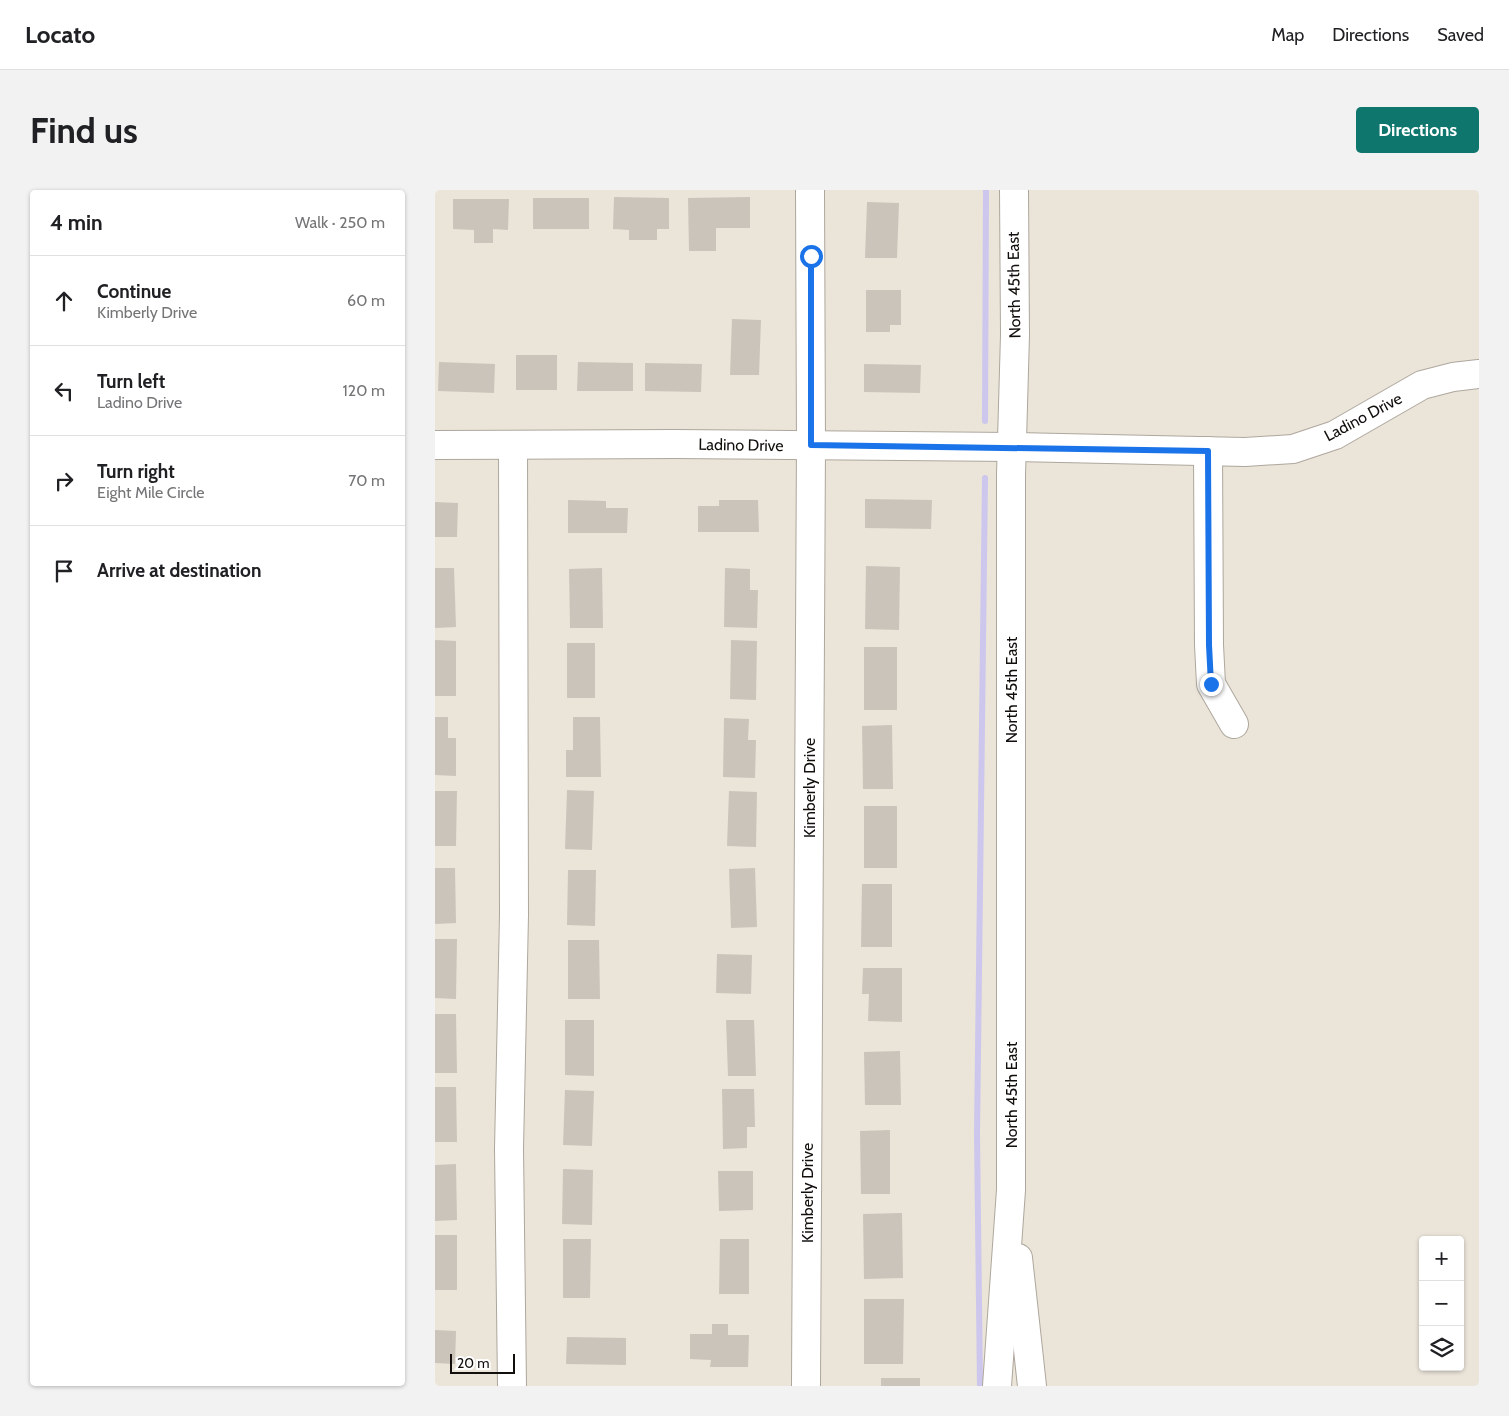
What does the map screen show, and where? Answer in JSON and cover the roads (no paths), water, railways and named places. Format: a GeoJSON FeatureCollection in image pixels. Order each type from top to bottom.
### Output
{"type":"FeatureCollection","features":[{"type":"Feature","properties":{"kind":"street","name":"Kimberly Drive"},"geometry":{"type":"LineString","coordinates":[[806,1386],[811,445],[810,190]]}},
{"type":"Feature","properties":{"kind":"street","name":"North 45th East"},"geometry":{"type":"LineString","coordinates":[[997,1386],[1011,1190],[1011,447],[1015,336],[1014,190]]}},
{"type":"Feature","properties":{"kind":"street","name":"Ladino Drive"},"geometry":{"type":"LineString","coordinates":[[435,445],[811,445],[1245,452],[1293,449],[1335,435],[1423,385],[1453,376],[1479,374]]}},
{"type":"Feature","properties":{"kind":"street"},"geometry":{"type":"LineString","coordinates":[[512,1386],[509,1149],[514,915],[513,445]]}},
{"type":"Feature","properties":{"kind":"street"},"geometry":{"type":"LineString","coordinates":[[1208,451],[1211,684],[1234,724]]}},
{"type":"Feature","properties":{"kind":"street","name":"North 45th East"},"geometry":{"type":"LineString","coordinates":[[1011,1190],[1032,1386]]}},
{"type":"Feature","properties":{"kind":"waterway"},"geometry":{"type":"LineString","coordinates":[[985,421],[986,190]]}},
{"type":"Feature","properties":{"kind":"waterway"},"geometry":{"type":"LineString","coordinates":[[980,1386],[977,1134],[985,478]]}}]}
